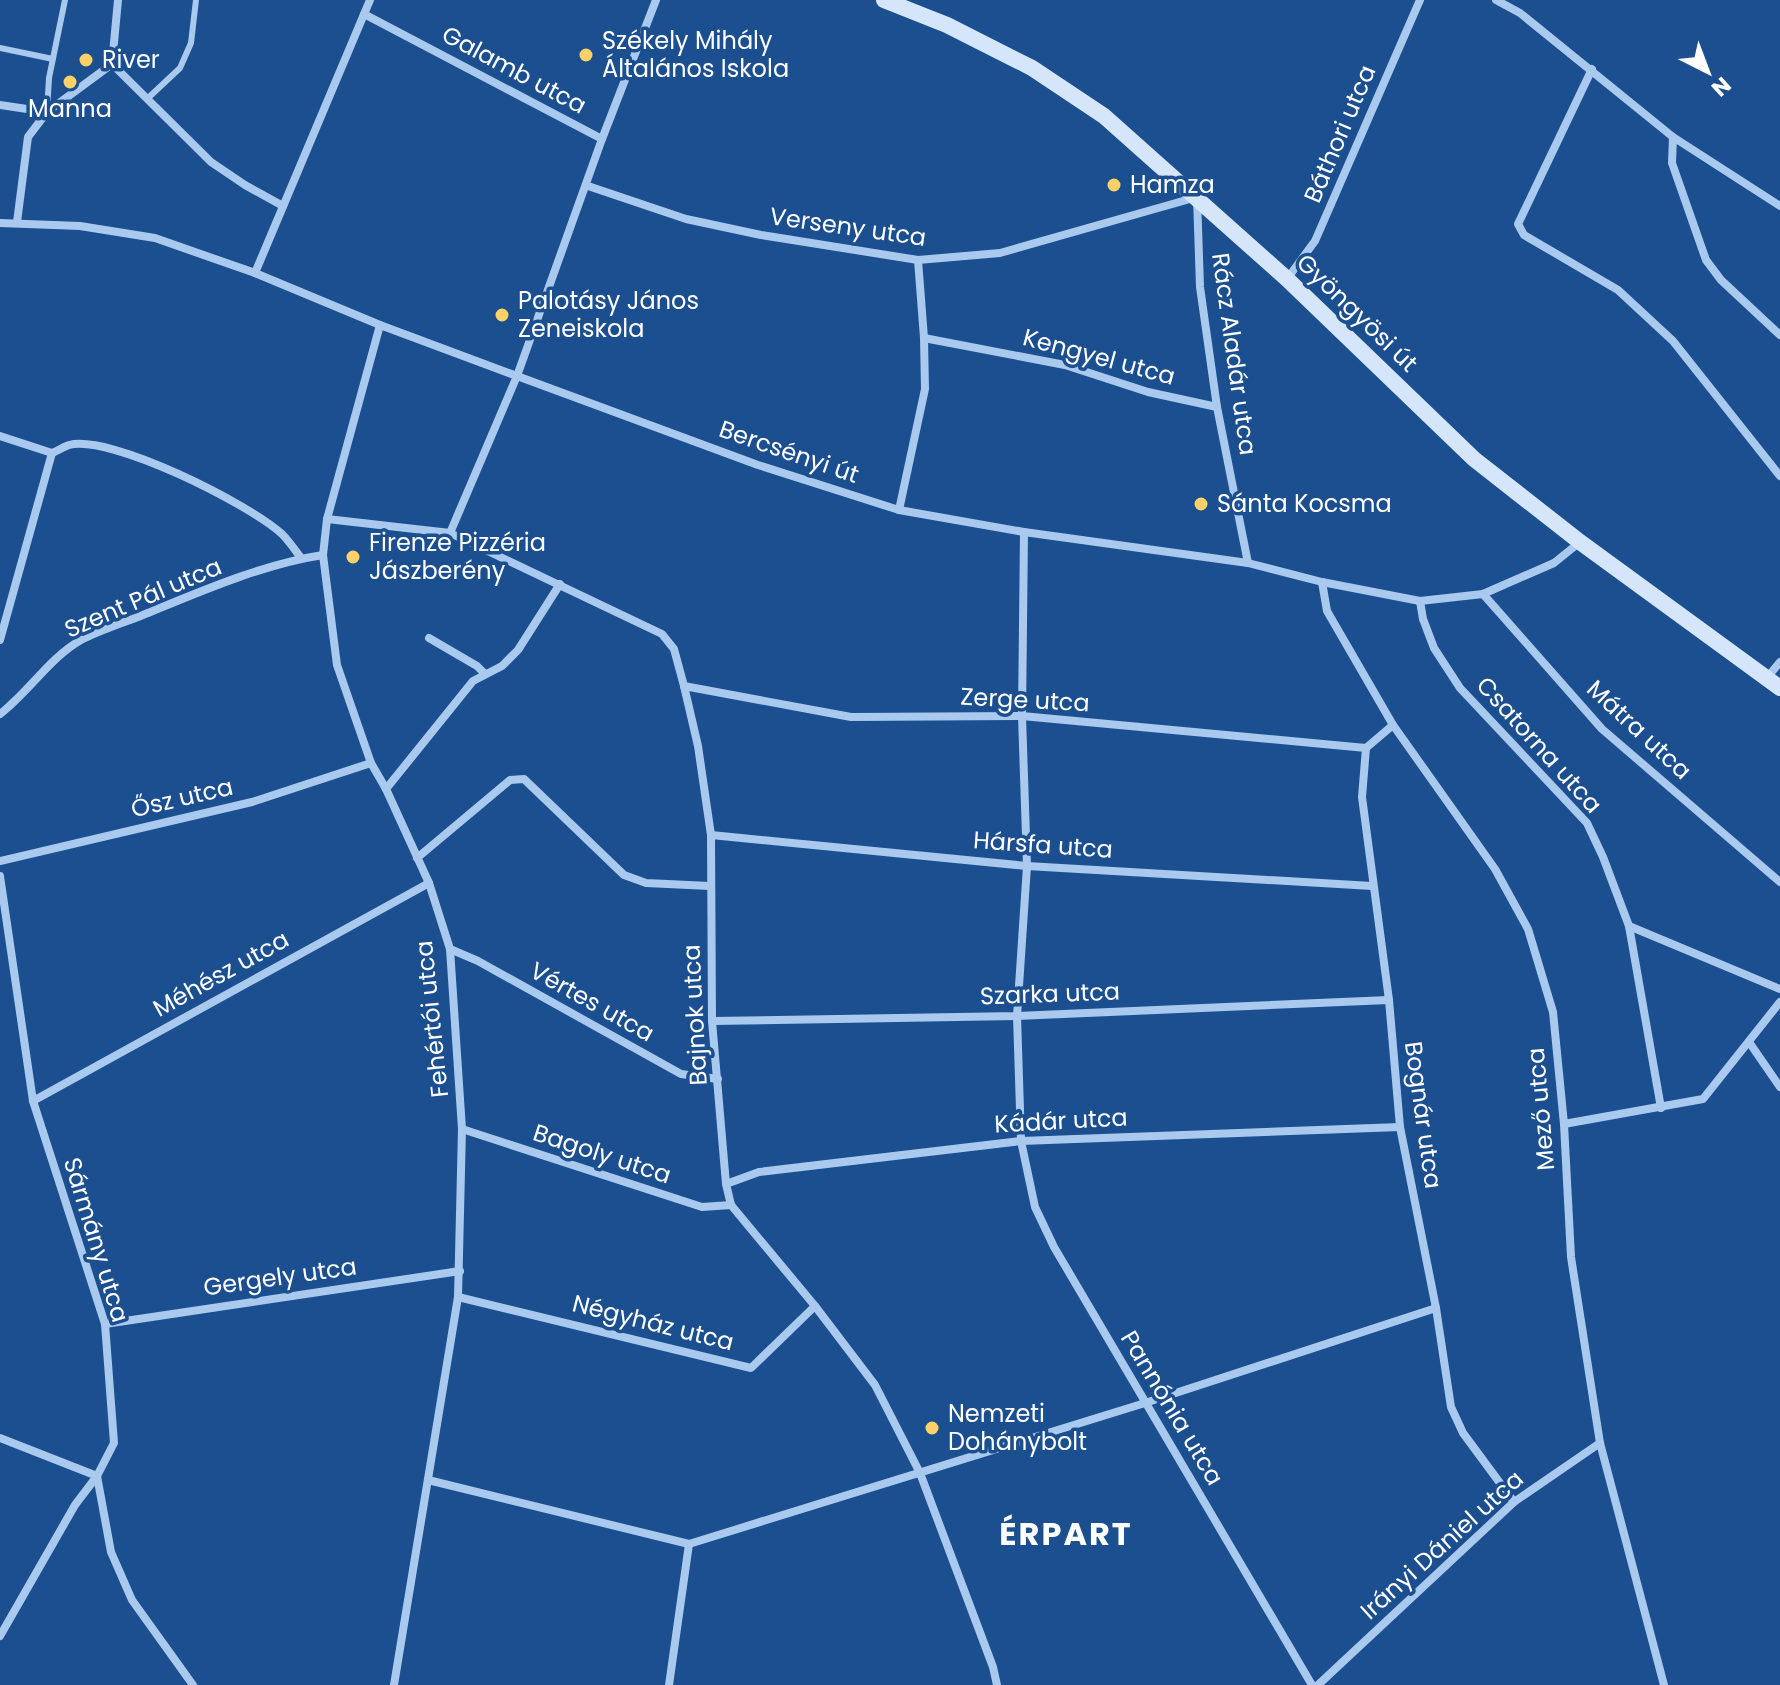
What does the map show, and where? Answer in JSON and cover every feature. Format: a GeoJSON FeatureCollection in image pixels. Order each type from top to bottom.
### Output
{"type":"FeatureCollection","features":[{"type":"Feature","properties":{"kind":"street"},"geometry":{"type":"LineString","coordinates":[[17,222],[28,137],[47,112],[112,64],[118,0]]}},
{"type":"Feature","properties":{"kind":"street"},"geometry":{"type":"LineString","coordinates":[[255,273],[370,0]]}},
{"type":"Feature","properties":{"kind":"street"},"geometry":{"type":"LineString","coordinates":[[450,533],[517,376],[588,186],[602,139],[656,0]]}},
{"type":"Feature","properties":{"kind":"street","name":"Gyöngyösi út"},"geometry":{"type":"LineString","coordinates":[[884,0],[947,25],[1032,68],[1104,116],[1287,279],[1474,459],[1580,542],[1773,683]]}},
{"type":"Feature","properties":{"kind":"street","name":"Báthori utca"},"geometry":{"type":"LineString","coordinates":[[1287,279],[1315,241],[1420,0]]}},
{"type":"Feature","properties":{"kind":"street"},"geometry":{"type":"LineString","coordinates":[[1496,0],[1520,13],[1673,137],[1780,206]]}},
{"type":"Feature","properties":{"kind":"street","name":"Galamb utca"},"geometry":{"type":"LineString","coordinates":[[364,14],[602,139]]}},
{"type":"Feature","properties":{"kind":"street"},"geometry":{"type":"LineString","coordinates":[[112,64],[211,162],[283,206]]}},
{"type":"Feature","properties":{"kind":"street"},"geometry":{"type":"LineString","coordinates":[[1592,69],[1518,224],[1524,235],[1618,290],[1673,341],[1780,476]]}},
{"type":"Feature","properties":{"kind":"street"},"geometry":{"type":"LineString","coordinates":[[0,105],[47,112]]}},
{"type":"Feature","properties":{"kind":"street"},"geometry":{"type":"LineString","coordinates":[[1673,137],[1672,163],[1706,260],[1721,280],[1780,335]]}},
{"type":"Feature","properties":{"kind":"street","name":"Verseny utca"},"geometry":{"type":"LineString","coordinates":[[588,186],[686,219],[761,235],[918,260],[1000,253],[1197,197]]}},
{"type":"Feature","properties":{"kind":"street","name":"Rácz Aladár utca"},"geometry":{"type":"LineString","coordinates":[[1197,197],[1200,287],[1217,407],[1248,563]]}},
{"type":"Feature","properties":{"kind":"street","name":"Bercsényi út"},"geometry":{"type":"LineString","coordinates":[[0,223],[80,226],[155,238],[255,273],[380,325],[758,465],[899,510],[1024,532],[1248,563],[1322,582],[1420,601],[1483,594],[1554,563],[1580,542]]}},
{"type":"Feature","properties":{"kind":"street"},"geometry":{"type":"LineString","coordinates":[[899,510],[925,389],[918,260]]}},
{"type":"Feature","properties":{"kind":"street","name":"Fehértói utca"},"geometry":{"type":"LineString","coordinates":[[380,325],[327,519],[323,555],[337,665],[371,763],[429,883],[450,949],[462,1129],[458,1297],[394,1685]]}},
{"type":"Feature","properties":{"kind":"street","name":"Kengyel utca"},"geometry":{"type":"LineString","coordinates":[[924,338],[1065,365],[1148,392],[1217,407]]}},
{"type":"Feature","properties":{"kind":"street"},"geometry":{"type":"LineString","coordinates":[[0,436],[52,453],[71,444],[101,447],[154,463],[215,491],[255,514],[283,535],[301,558]]}},
{"type":"Feature","properties":{"kind":"street"},"geometry":{"type":"LineString","coordinates":[[0,640],[52,453]]}},
{"type":"Feature","properties":{"kind":"street","name":"Bajnok utca"},"geometry":{"type":"LineString","coordinates":[[327,519],[450,533],[662,634],[674,649],[698,746],[711,835],[712,1021],[726,1184],[731,1205],[815,1306],[875,1385],[920,1473],[997,1685]]}},
{"type":"Feature","properties":{"kind":"street","name":"Pannónia utca"},"geometry":{"type":"LineString","coordinates":[[1024,532],[1022,716],[1027,866],[1017,1016],[1021,1141],[1035,1207],[1054,1247],[1312,1685]]}},
{"type":"Feature","properties":{"kind":"street","name":"Szent Pál utca"},"geometry":{"type":"LineString","coordinates":[[0,714],[57,658],[81,640],[197,593],[301,558],[323,555]]}},
{"type":"Feature","properties":{"kind":"street","name":"Mező utca"},"geometry":{"type":"LineString","coordinates":[[1322,582],[1327,611],[1393,725],[1495,869],[1528,929],[1553,1012],[1564,1124],[1571,1257],[1600,1443],[1664,1685]]}},
{"type":"Feature","properties":{"kind":"street"},"geometry":{"type":"LineString","coordinates":[[386,789],[473,681],[502,666],[518,650],[560,584]]}},
{"type":"Feature","properties":{"kind":"street","name":"Mátra utca"},"geometry":{"type":"LineString","coordinates":[[1483,594],[1602,729],[1780,882]]}},
{"type":"Feature","properties":{"kind":"street","name":"Csatorna utca"},"geometry":{"type":"LineString","coordinates":[[1420,601],[1434,648],[1460,688],[1587,823],[1629,926],[1661,1108]]}},
{"type":"Feature","properties":{"kind":"street"},"geometry":{"type":"LineString","coordinates":[[429,638],[484,673]]}},
{"type":"Feature","properties":{"kind":"street"},"geometry":{"type":"LineString","coordinates":[[1773,683],[1780,662]]}},
{"type":"Feature","properties":{"kind":"street","name":"Zerge utca"},"geometry":{"type":"LineString","coordinates":[[684,686],[851,717],[1022,716],[1366,748]]}},
{"type":"Feature","properties":{"kind":"street"},"geometry":{"type":"LineString","coordinates":[[1366,748],[1393,725]]}},
{"type":"Feature","properties":{"kind":"street","name":"Bognár utca"},"geometry":{"type":"LineString","coordinates":[[1366,748],[1362,797],[1389,1000],[1400,1127],[1436,1308],[1451,1407],[1463,1433],[1514,1502]]}},
{"type":"Feature","properties":{"kind":"street","name":"Ősz utca"},"geometry":{"type":"LineString","coordinates":[[0,861],[252,802],[371,763]]}},
{"type":"Feature","properties":{"kind":"street"},"geometry":{"type":"LineString","coordinates":[[417,858],[510,780],[524,779],[624,875],[646,883],[710,886]]}},
{"type":"Feature","properties":{"kind":"street","name":"Hársfa utca"},"geometry":{"type":"LineString","coordinates":[[711,835],[1027,866],[1372,886]]}},
{"type":"Feature","properties":{"kind":"street","name":"Sármány utca"},"geometry":{"type":"LineString","coordinates":[[0,876],[33,1101],[105,1324],[114,1443],[0,1636]]}},
{"type":"Feature","properties":{"kind":"street","name":"Méhész utca"},"geometry":{"type":"LineString","coordinates":[[33,1101],[429,883]]}},
{"type":"Feature","properties":{"kind":"street"},"geometry":{"type":"LineString","coordinates":[[1629,926],[1780,989]]}},
{"type":"Feature","properties":{"kind":"street","name":"Vértes utca"},"geometry":{"type":"LineString","coordinates":[[450,949],[478,961],[681,1074],[718,1079]]}},
{"type":"Feature","properties":{"kind":"street","name":"Szarka utca"},"geometry":{"type":"LineString","coordinates":[[712,1021],[1017,1016],[1389,1000]]}},
{"type":"Feature","properties":{"kind":"street"},"geometry":{"type":"LineString","coordinates":[[1564,1124],[1703,1099],[1780,1002]]}},
{"type":"Feature","properties":{"kind":"street"},"geometry":{"type":"LineString","coordinates":[[1749,1042],[1780,1087]]}},
{"type":"Feature","properties":{"kind":"street","name":"Kádár utca"},"geometry":{"type":"LineString","coordinates":[[726,1184],[759,1172],[1021,1141],[1400,1127]]}},
{"type":"Feature","properties":{"kind":"street","name":"Bagoly utca"},"geometry":{"type":"LineString","coordinates":[[462,1129],[702,1207],[731,1205]]}},
{"type":"Feature","properties":{"kind":"street","name":"Gergely utca"},"geometry":{"type":"LineString","coordinates":[[105,1324],[460,1271]]}},
{"type":"Feature","properties":{"kind":"street","name":"Négyház utca"},"geometry":{"type":"LineString","coordinates":[[458,1297],[751,1368],[815,1306]]}},
{"type":"Feature","properties":{"kind":"street"},"geometry":{"type":"LineString","coordinates":[[428,1480],[689,1544],[1145,1403],[1436,1308]]}},
{"type":"Feature","properties":{"kind":"street"},"geometry":{"type":"LineString","coordinates":[[0,1438],[97,1476],[111,1552],[132,1600],[193,1685]]}},
{"type":"Feature","properties":{"kind":"street","name":"Irányi Dániel utca"},"geometry":{"type":"LineString","coordinates":[[1318,1685],[1514,1502],[1600,1443]]}},
{"type":"Feature","properties":{"kind":"street"},"geometry":{"type":"LineString","coordinates":[[669,1685],[689,1544]]}},
{"type":"Feature","properties":{"kind":"lane"},"geometry":{"type":"LineString","coordinates":[[47,112],[53,59],[65,0]]}},
{"type":"Feature","properties":{"kind":"lane"},"geometry":{"type":"LineString","coordinates":[[147,99],[180,68],[191,43],[196,0]]}},
{"type":"Feature","properties":{"kind":"lane"},"geometry":{"type":"LineString","coordinates":[[0,48],[53,59]]}},
{"type":"Feature","properties":{"kind":"place","name":"Székely Mihály Általános Iskola"},"geometry":{"type":"Point","coordinates":[586,55]}},
{"type":"Feature","properties":{"kind":"place","name":"River"},"geometry":{"type":"Point","coordinates":[86,60]}},
{"type":"Feature","properties":{"kind":"place","name":"Manna"},"geometry":{"type":"Point","coordinates":[70,82]}},
{"type":"Feature","properties":{"kind":"place","name":"Hamza"},"geometry":{"type":"Point","coordinates":[1114,185]}},
{"type":"Feature","properties":{"kind":"place","name":"Palotásy János Zeneiskola"},"geometry":{"type":"Point","coordinates":[502,315]}},
{"type":"Feature","properties":{"kind":"place","name":"Sánta Kocsma"},"geometry":{"type":"Point","coordinates":[1201,504]}},
{"type":"Feature","properties":{"kind":"place","name":"Firenze Pizzéria Jászberény"},"geometry":{"type":"Point","coordinates":[353,557]}},
{"type":"Feature","properties":{"kind":"place","name":"Nemzeti Dohánybolt"},"geometry":{"type":"Point","coordinates":[932,1428]}},
{"type":"Feature","properties":{"kind":"district","name":"ÉRPART"},"geometry":{"type":"Point","coordinates":[1066,1534]}}]}
